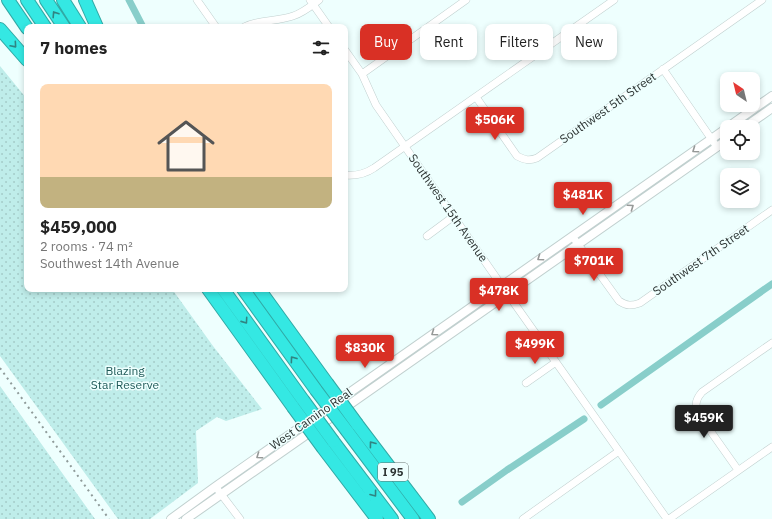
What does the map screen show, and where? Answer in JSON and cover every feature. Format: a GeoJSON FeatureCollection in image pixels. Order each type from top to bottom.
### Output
{"type":"FeatureCollection","features":[{"type":"Feature","properties":{"kind":"highway"},"geometry":{"type":"LineString","coordinates":[[8,0],[24,24]]}},
{"type":"Feature","properties":{"kind":"highway"},"geometry":{"type":"LineString","coordinates":[[27,0],[43,24]]}},
{"type":"Feature","properties":{"kind":"highway"},"geometry":{"type":"LineString","coordinates":[[46,0],[62,24]]}},
{"type":"Feature","properties":{"kind":"highway"},"geometry":{"type":"LineString","coordinates":[[63,0],[78,24]]}},
{"type":"Feature","properties":{"kind":"highway"},"geometry":{"type":"LineString","coordinates":[[85,0],[97,24]]}},
{"type":"Feature","properties":{"kind":"highway"},"geometry":{"type":"LineString","coordinates":[[0,29],[24,57]]}},
{"type":"Feature","properties":{"kind":"highway"},"geometry":{"type":"LineString","coordinates":[[210,292],[298,403],[328,444],[377,519]]}},
{"type":"Feature","properties":{"kind":"highway"},"geometry":{"type":"LineString","coordinates":[[224,292],[298,403]]}},
{"type":"Feature","properties":{"kind":"highway"},"geometry":{"type":"LineString","coordinates":[[245,292],[316,390],[413,519]]}},
{"type":"Feature","properties":{"kind":"highway","name":"I 95"},"geometry":{"type":"LineString","coordinates":[[261,292],[326,383],[429,519]]}},
{"type":"Feature","properties":{"kind":"highway"},"geometry":{"type":"LineString","coordinates":[[328,444],[392,519]]}},
{"type":"Feature","properties":{"kind":"street"},"geometry":{"type":"LineString","coordinates":[[198,0],[214,24]]}},
{"type":"Feature","properties":{"kind":"street"},"geometry":{"type":"LineString","coordinates":[[362,74],[466,0]]}},
{"type":"Feature","properties":{"kind":"street"},"geometry":{"type":"LineString","coordinates":[[348,175],[368,172],[614,0]]}},
{"type":"Feature","properties":{"kind":"street","name":"Southwest 5th Street"},"geometry":{"type":"LineString","coordinates":[[476,97],[517,156],[524,160],[537,158],[762,0]]}},
{"type":"Feature","properties":{"kind":"street"},"geometry":{"type":"LineString","coordinates":[[252,24],[259,21],[292,16],[306,10],[314,1],[327,24]]}},
{"type":"Feature","properties":{"kind":"street","name":"Southwest 15th Avenue"},"geometry":{"type":"LineString","coordinates":[[348,54],[362,74],[376,105],[502,286],[668,519]]}},
{"type":"Feature","properties":{"kind":"street"},"geometry":{"type":"LineString","coordinates":[[663,69],[717,147]]}},
{"type":"Feature","properties":{"kind":"street","name":"West Camino Real"},"geometry":{"type":"LineString","coordinates":[[737,120],[772,96]]}},
{"type":"Feature","properties":{"kind":"street"},"geometry":{"type":"LineString","coordinates":[[755,120],[772,108]]}},
{"type":"Feature","properties":{"kind":"street","name":"West Camino Real"},"geometry":{"type":"LineString","coordinates":[[171,519],[720,132]]}},
{"type":"Feature","properties":{"kind":"street","name":"West Camino Real"},"geometry":{"type":"LineString","coordinates":[[186,519],[720,145]]}},
{"type":"Feature","properties":{"kind":"street","name":"Southwest 7th Street"},"geometry":{"type":"LineString","coordinates":[[578,244],[619,301],[626,305],[633,306],[640,303],[772,210]]}},
{"type":"Feature","properties":{"kind":"street"},"geometry":{"type":"LineString","coordinates":[[427,236],[454,216]]}},
{"type":"Feature","properties":{"kind":"street"},"geometry":{"type":"LineString","coordinates":[[572,236],[578,244]]}},
{"type":"Feature","properties":{"kind":"street"},"geometry":{"type":"LineString","coordinates":[[738,470],[697,412],[696,401],[702,392],[772,343]]}},
{"type":"Feature","properties":{"kind":"street"},"geometry":{"type":"LineString","coordinates":[[526,383],[556,362]]}},
{"type":"Feature","properties":{"kind":"street"},"geometry":{"type":"LineString","coordinates":[[668,519],[772,446]]}},
{"type":"Feature","properties":{"kind":"street"},"geometry":{"type":"LineString","coordinates":[[523,519],[619,451]]}},
{"type":"Feature","properties":{"kind":"street"},"geometry":{"type":"LineString","coordinates":[[216,486],[240,519]]}},
{"type":"Feature","properties":{"kind":"green space","name":"Blazing Star Reserve"},"geometry":{"type":"Polygon","coordinates":[[[0,66],[24,95],[24,292],[174,292],[213,346],[262,409],[226,421],[217,417],[196,431],[198,483],[150,519],[118,519],[0,356],[0,66]]]}},
{"type":"Feature","properties":{"kind":"green space"},"geometry":{"type":"Polygon","coordinates":[[[0,386],[95,519],[0,519],[0,386]]]}},
{"type":"Feature","properties":{"kind":"waterway"},"geometry":{"type":"LineString","coordinates":[[129,0],[141,24]]}},
{"type":"Feature","properties":{"kind":"waterway"},"geometry":{"type":"LineString","coordinates":[[601,405],[772,284]]}},
{"type":"Feature","properties":{"kind":"waterway"},"geometry":{"type":"LineString","coordinates":[[462,502],[584,419]]}},
{"type":"Feature","properties":{"kind":"railway"},"geometry":{"type":"LineString","coordinates":[[0,368],[109,519]]}}]}
